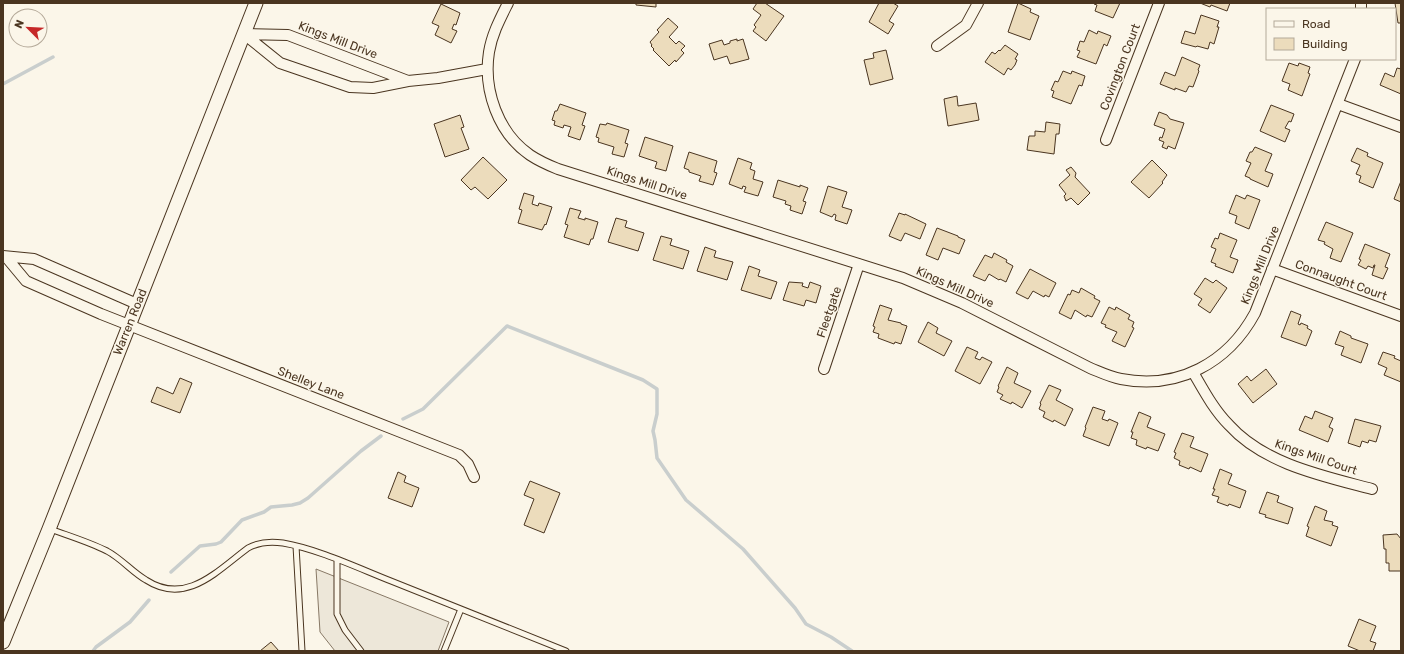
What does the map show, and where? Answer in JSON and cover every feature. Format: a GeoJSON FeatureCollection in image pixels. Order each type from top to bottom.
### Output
{"type":"FeatureCollection","features":[{"type":"Feature","properties":{"kind":"street","name":"Warren Road"},"geometry":{"type":"LineString","coordinates":[[4,638],[49,529],[256,3]]}},
{"type":"Feature","properties":{"kind":"street"},"geometry":{"type":"LineString","coordinates":[[487,69],[489,51],[494,33],[508,3]]}},
{"type":"Feature","properties":{"kind":"street"},"geometry":{"type":"LineString","coordinates":[[937,46],[966,24],[978,3]]}},
{"type":"Feature","properties":{"kind":"street","name":"Covington Court"},"geometry":{"type":"LineString","coordinates":[[1106,140],[1159,3]]}},
{"type":"Feature","properties":{"kind":"street","name":"Kings Mill Drive"},"geometry":{"type":"LineString","coordinates":[[244,34],[288,35],[408,81]]}},
{"type":"Feature","properties":{"kind":"street","name":"Kings Mill Drive"},"geometry":{"type":"LineString","coordinates":[[244,34],[280,63],[350,87],[373,88],[487,69],[490,97],[501,122],[518,145],[542,162],[558,169],[903,278],[944,294],[1090,368],[1108,376],[1133,381],[1153,381],[1174,378],[1193,372],[1220,357],[1242,334],[1255,313],[1355,60]]}},
{"type":"Feature","properties":{"kind":"street"},"geometry":{"type":"LineString","coordinates":[[1338,104],[1401,127]]}},
{"type":"Feature","properties":{"kind":"street"},"geometry":{"type":"LineString","coordinates":[[5,257],[34,259],[137,304]]}},
{"type":"Feature","properties":{"kind":"street","name":"Shelley Lane"},"geometry":{"type":"LineString","coordinates":[[5,257],[26,281],[128,325],[459,455],[468,464],[474,477]]}},
{"type":"Feature","properties":{"kind":"street","name":"Fleetgate"},"geometry":{"type":"LineString","coordinates":[[824,369],[859,264]]}},
{"type":"Feature","properties":{"kind":"street","name":"Connaught Court"},"geometry":{"type":"LineString","coordinates":[[1272,269],[1401,316]]}},
{"type":"Feature","properties":{"kind":"street","name":"Kings Mill Court"},"geometry":{"type":"LineString","coordinates":[[1193,372],[1213,406],[1229,426],[1261,452],[1278,460],[1337,480],[1372,489]]}},
{"type":"Feature","properties":{"kind":"lane"},"geometry":{"type":"LineString","coordinates":[[49,529],[107,551],[125,562],[153,585],[176,590],[189,588],[201,583],[255,544],[263,542],[282,543],[296,546],[338,560],[566,651]]}},
{"type":"Feature","properties":{"kind":"lane"},"geometry":{"type":"LineString","coordinates":[[296,546],[302,651]]}},
{"type":"Feature","properties":{"kind":"lane"},"geometry":{"type":"LineString","coordinates":[[338,560],[337,614],[345,630],[361,651]]}},
{"type":"Feature","properties":{"kind":"lane"},"geometry":{"type":"LineString","coordinates":[[444,651],[461,609]]}},
{"type":"Feature","properties":{"kind":"shaded area"},"geometry":{"type":"Polygon","coordinates":[[[316,569],[449,622],[438,651],[335,651],[320,632],[316,569]]]}},
{"type":"Feature","properties":{"kind":"building"},"geometry":{"type":"Polygon","coordinates":[[[636,3],[656,3],[656,7],[636,5],[636,3]]]}},
{"type":"Feature","properties":{"kind":"building"},"geometry":{"type":"Polygon","coordinates":[[[757,3],[765,3],[784,16],[766,41],[753,31],[756,27],[754,25],[761,15],[753,9],[757,3]]]}},
{"type":"Feature","properties":{"kind":"building"},"geometry":{"type":"Polygon","coordinates":[[[879,3],[893,3],[898,6],[889,21],[894,24],[888,34],[869,22],[879,3]]]}},
{"type":"Feature","properties":{"kind":"building"},"geometry":{"type":"Polygon","coordinates":[[[1018,3],[1031,9],[1030,12],[1039,16],[1030,40],[1008,32],[1018,3]]]}},
{"type":"Feature","properties":{"kind":"building"},"geometry":{"type":"Polygon","coordinates":[[[1094,3],[1120,3],[1113,18],[1095,11],[1097,5],[1094,3]]]}},
{"type":"Feature","properties":{"kind":"building"},"geometry":{"type":"Polygon","coordinates":[[[1200,3],[1230,3],[1227,11],[1211,5],[1210,7],[1200,3]]]}},
{"type":"Feature","properties":{"kind":"building"},"geometry":{"type":"Polygon","coordinates":[[[1395,3],[1401,3],[1401,23],[1398,23],[1395,3]]]}},
{"type":"Feature","properties":{"kind":"building"},"geometry":{"type":"Polygon","coordinates":[[[441,4],[460,13],[456,25],[454,24],[452,29],[457,31],[451,43],[435,35],[439,26],[432,23],[441,4]]]}},
{"type":"Feature","properties":{"kind":"building"},"geometry":{"type":"Polygon","coordinates":[[[1201,15],[1219,21],[1217,27],[1219,27],[1214,44],[1210,42],[1208,49],[1181,43],[1185,31],[1195,34],[1201,15]]]}},
{"type":"Feature","properties":{"kind":"building"},"geometry":{"type":"Polygon","coordinates":[[[668,18],[678,27],[669,37],[676,44],[679,41],[685,46],[681,50],[684,53],[676,62],[675,60],[669,66],[653,50],[654,49],[650,42],[659,32],[657,30],[668,18]]]}},
{"type":"Feature","properties":{"kind":"building"},"geometry":{"type":"Polygon","coordinates":[[[1089,30],[1097,34],[1098,31],[1111,36],[1107,46],[1104,44],[1096,64],[1077,57],[1080,51],[1077,50],[1080,41],[1084,42],[1089,30]]]}},
{"type":"Feature","properties":{"kind":"building"},"geometry":{"type":"Polygon","coordinates":[[[737,39],[737,41],[743,39],[749,59],[730,64],[727,56],[714,60],[709,44],[722,40],[724,45],[737,39]]]}},
{"type":"Feature","properties":{"kind":"building"},"geometry":{"type":"Polygon","coordinates":[[[1005,45],[1018,54],[1015,59],[1017,60],[1015,65],[1011,70],[1008,68],[1004,75],[985,62],[992,52],[995,54],[1005,45]]]}},
{"type":"Feature","properties":{"kind":"building"},"geometry":{"type":"Polygon","coordinates":[[[886,50],[893,79],[870,85],[864,60],[874,58],[873,53],[886,50]]]}},
{"type":"Feature","properties":{"kind":"building"},"geometry":{"type":"Polygon","coordinates":[[[1182,57],[1200,65],[1193,87],[1189,86],[1186,92],[1175,88],[1175,90],[1160,84],[1165,72],[1175,76],[1182,57]]]}},
{"type":"Feature","properties":{"kind":"building"},"geometry":{"type":"Polygon","coordinates":[[[1289,63],[1298,66],[1299,63],[1310,67],[1308,73],[1310,74],[1302,96],[1288,90],[1290,84],[1282,81],[1289,63]]]}},
{"type":"Feature","properties":{"kind":"building"},"geometry":{"type":"Polygon","coordinates":[[[1397,68],[1401,69],[1401,94],[1380,85],[1385,73],[1394,77],[1397,68]]]}},
{"type":"Feature","properties":{"kind":"building"},"geometry":{"type":"Polygon","coordinates":[[[1063,71],[1071,74],[1072,71],[1085,76],[1082,86],[1079,85],[1071,104],[1052,97],[1054,91],[1051,90],[1055,81],[1058,82],[1063,71]]]}},
{"type":"Feature","properties":{"kind":"building"},"geometry":{"type":"Polygon","coordinates":[[[957,96],[958,106],[976,103],[979,120],[948,126],[944,99],[957,96]]]}},
{"type":"Feature","properties":{"kind":"building"},"geometry":{"type":"Polygon","coordinates":[[[560,104],[586,113],[582,125],[585,126],[580,140],[568,136],[571,127],[564,125],[563,128],[554,125],[555,121],[552,120],[555,111],[557,111],[560,104]]]}},
{"type":"Feature","properties":{"kind":"building"},"geometry":{"type":"Polygon","coordinates":[[[1271,105],[1294,114],[1291,122],[1289,121],[1285,128],[1290,130],[1285,142],[1260,131],[1271,105]]]}},
{"type":"Feature","properties":{"kind":"building"},"geometry":{"type":"Polygon","coordinates":[[[1159,112],[1167,115],[1170,119],[1184,123],[1175,149],[1168,146],[1167,149],[1162,147],[1164,142],[1159,140],[1160,137],[1162,138],[1165,129],[1154,125],[1159,112]]]}},
{"type":"Feature","properties":{"kind":"building"},"geometry":{"type":"Polygon","coordinates":[[[460,115],[464,127],[461,128],[469,149],[445,157],[434,124],[460,115]]]}},
{"type":"Feature","properties":{"kind":"building"},"geometry":{"type":"Polygon","coordinates":[[[1046,122],[1060,124],[1059,134],[1056,134],[1054,154],[1027,150],[1029,136],[1035,136],[1035,131],[1045,132],[1046,122]]]}},
{"type":"Feature","properties":{"kind":"building"},"geometry":{"type":"Polygon","coordinates":[[[607,123],[629,130],[625,143],[628,144],[624,157],[612,154],[614,147],[598,142],[599,138],[596,137],[600,124],[606,125],[607,123]]]}},
{"type":"Feature","properties":{"kind":"building"},"geometry":{"type":"Polygon","coordinates":[[[645,137],[673,146],[666,171],[655,168],[657,162],[639,156],[645,137]]]}},
{"type":"Feature","properties":{"kind":"building"},"geometry":{"type":"Polygon","coordinates":[[[1255,147],[1272,154],[1265,171],[1273,174],[1268,187],[1245,176],[1251,163],[1246,161],[1250,152],[1252,152],[1255,147]]]}},
{"type":"Feature","properties":{"kind":"building"},"geometry":{"type":"Polygon","coordinates":[[[1357,148],[1368,153],[1367,156],[1383,163],[1373,188],[1359,182],[1361,176],[1356,174],[1360,165],[1351,161],[1357,148]]]}},
{"type":"Feature","properties":{"kind":"building"},"geometry":{"type":"Polygon","coordinates":[[[689,152],[717,161],[714,172],[717,173],[713,185],[699,181],[701,176],[689,172],[689,170],[684,168],[689,152]]]}},
{"type":"Feature","properties":{"kind":"building"},"geometry":{"type":"Polygon","coordinates":[[[483,157],[507,180],[488,199],[475,187],[471,190],[461,180],[483,157]]]}},
{"type":"Feature","properties":{"kind":"building"},"geometry":{"type":"Polygon","coordinates":[[[738,158],[752,163],[750,169],[755,171],[753,179],[763,182],[758,196],[744,192],[746,187],[743,186],[742,189],[729,184],[738,158]]]}},
{"type":"Feature","properties":{"kind":"building"},"geometry":{"type":"Polygon","coordinates":[[[1152,160],[1167,175],[1162,182],[1163,183],[1149,198],[1131,182],[1152,160]]]}},
{"type":"Feature","properties":{"kind":"building"},"geometry":{"type":"Polygon","coordinates":[[[1071,167],[1076,173],[1075,177],[1090,193],[1078,205],[1071,198],[1066,201],[1064,196],[1066,194],[1059,185],[1070,175],[1066,170],[1071,167]]]}},
{"type":"Feature","properties":{"kind":"building"},"geometry":{"type":"Polygon","coordinates":[[[778,180],[808,188],[803,201],[806,202],[802,214],[790,210],[791,206],[785,204],[786,201],[773,197],[778,180]]]}},
{"type":"Feature","properties":{"kind":"building"},"geometry":{"type":"Polygon","coordinates":[[[1401,181],[1401,202],[1394,199],[1401,181]]]}},
{"type":"Feature","properties":{"kind":"building"},"geometry":{"type":"Polygon","coordinates":[[[828,186],[847,192],[842,207],[852,210],[847,224],[835,220],[836,215],[834,214],[832,217],[820,212],[828,186]]]}},
{"type":"Feature","properties":{"kind":"building"},"geometry":{"type":"Polygon","coordinates":[[[524,193],[534,196],[532,204],[538,206],[539,203],[552,207],[546,225],[545,224],[542,230],[518,223],[522,210],[519,209],[524,193]]]}},
{"type":"Feature","properties":{"kind":"building"},"geometry":{"type":"Polygon","coordinates":[[[1236,195],[1245,199],[1247,195],[1260,200],[1249,229],[1235,223],[1237,216],[1229,213],[1236,195]]]}},
{"type":"Feature","properties":{"kind":"building"},"geometry":{"type":"Polygon","coordinates":[[[570,208],[581,211],[578,218],[585,220],[585,218],[598,222],[593,239],[591,239],[589,245],[564,237],[568,225],[565,224],[570,208]]]}},
{"type":"Feature","properties":{"kind":"building"},"geometry":{"type":"Polygon","coordinates":[[[899,213],[905,214],[926,224],[920,239],[905,233],[901,241],[889,236],[899,213]]]}},
{"type":"Feature","properties":{"kind":"building"},"geometry":{"type":"Polygon","coordinates":[[[616,218],[627,221],[625,227],[644,233],[638,251],[608,242],[616,218]]]}},
{"type":"Feature","properties":{"kind":"building"},"geometry":{"type":"Polygon","coordinates":[[[1326,222],[1353,233],[1341,262],[1330,258],[1333,249],[1324,244],[1325,242],[1318,240],[1326,222]]]}},
{"type":"Feature","properties":{"kind":"building"},"geometry":{"type":"Polygon","coordinates":[[[937,228],[965,240],[959,254],[943,248],[938,260],[926,255],[937,228]]]}},
{"type":"Feature","properties":{"kind":"building"},"geometry":{"type":"Polygon","coordinates":[[[1220,233],[1237,240],[1230,257],[1238,260],[1233,273],[1215,266],[1216,264],[1211,262],[1216,249],[1211,247],[1215,238],[1218,239],[1220,233]]]}},
{"type":"Feature","properties":{"kind":"building"},"geometry":{"type":"Polygon","coordinates":[[[661,236],[672,239],[670,245],[689,251],[683,269],[653,260],[661,236]]]}},
{"type":"Feature","properties":{"kind":"building"},"geometry":{"type":"Polygon","coordinates":[[[1365,244],[1390,254],[1385,267],[1388,268],[1383,279],[1372,275],[1375,265],[1373,268],[1368,266],[1366,269],[1358,265],[1361,260],[1359,259],[1365,244]]]}},
{"type":"Feature","properties":{"kind":"building"},"geometry":{"type":"Polygon","coordinates":[[[705,247],[716,251],[714,257],[733,262],[727,280],[697,271],[705,247]]]}},
{"type":"Feature","properties":{"kind":"building"},"geometry":{"type":"Polygon","coordinates":[[[994,253],[1007,260],[1006,262],[1013,266],[1006,282],[989,274],[985,281],[973,276],[985,255],[992,258],[994,253]]]}},
{"type":"Feature","properties":{"kind":"building"},"geometry":{"type":"Polygon","coordinates":[[[749,266],[760,270],[758,276],[777,282],[771,299],[741,290],[749,266]]]}},
{"type":"Feature","properties":{"kind":"building"},"geometry":{"type":"Polygon","coordinates":[[[1030,269],[1056,283],[1049,297],[1045,295],[1044,297],[1033,291],[1028,299],[1016,293],[1030,269]]]}},
{"type":"Feature","properties":{"kind":"building"},"geometry":{"type":"Polygon","coordinates":[[[1205,278],[1213,283],[1216,280],[1227,288],[1210,313],[1198,305],[1202,299],[1194,294],[1205,278]]]}},
{"type":"Feature","properties":{"kind":"building"},"geometry":{"type":"Polygon","coordinates":[[[789,282],[803,283],[802,286],[808,288],[810,282],[821,286],[816,303],[806,300],[804,306],[783,300],[789,282]]]}},
{"type":"Feature","properties":{"kind":"building"},"geometry":{"type":"Polygon","coordinates":[[[1081,288],[1095,296],[1094,298],[1100,301],[1092,317],[1087,315],[1086,317],[1075,310],[1071,319],[1059,313],[1068,294],[1070,295],[1072,290],[1079,293],[1081,288]]]}},
{"type":"Feature","properties":{"kind":"building"},"geometry":{"type":"Polygon","coordinates":[[[880,305],[892,309],[888,320],[907,326],[901,344],[895,342],[894,344],[878,338],[879,334],[873,332],[875,327],[873,326],[880,305]]]}},
{"type":"Feature","properties":{"kind":"building"},"geometry":{"type":"Polygon","coordinates":[[[1109,307],[1115,310],[1116,307],[1130,315],[1128,319],[1134,322],[1132,327],[1134,328],[1125,347],[1112,341],[1117,332],[1105,327],[1106,325],[1101,323],[1109,307]]]}},
{"type":"Feature","properties":{"kind":"building"},"geometry":{"type":"Polygon","coordinates":[[[1291,311],[1301,315],[1298,324],[1300,325],[1301,323],[1308,326],[1307,328],[1312,331],[1306,346],[1281,337],[1291,311]]]}},
{"type":"Feature","properties":{"kind":"building"},"geometry":{"type":"Polygon","coordinates":[[[928,322],[938,328],[936,333],[952,341],[944,356],[918,342],[928,322]]]}},
{"type":"Feature","properties":{"kind":"building"},"geometry":{"type":"Polygon","coordinates":[[[1340,331],[1351,336],[1351,338],[1368,344],[1361,363],[1341,355],[1344,347],[1335,344],[1340,331]]]}},
{"type":"Feature","properties":{"kind":"building"},"geometry":{"type":"Polygon","coordinates":[[[967,347],[978,352],[975,358],[980,360],[982,357],[992,362],[980,384],[955,371],[967,347]]]}},
{"type":"Feature","properties":{"kind":"building"},"geometry":{"type":"Polygon","coordinates":[[[1383,352],[1395,356],[1394,358],[1401,361],[1401,382],[1384,375],[1387,368],[1378,364],[1383,352]]]}},
{"type":"Feature","properties":{"kind":"building"},"geometry":{"type":"Polygon","coordinates":[[[1007,367],[1018,373],[1014,383],[1031,391],[1022,408],[1012,402],[1011,404],[1000,399],[1003,395],[997,392],[998,386],[1007,367]]]}},
{"type":"Feature","properties":{"kind":"building"},"geometry":{"type":"Polygon","coordinates":[[[1266,369],[1277,384],[1253,403],[1238,384],[1247,376],[1251,381],[1266,369]]]}},
{"type":"Feature","properties":{"kind":"building"},"geometry":{"type":"Polygon","coordinates":[[[180,378],[192,383],[180,413],[151,402],[157,387],[173,394],[180,378]]]}},
{"type":"Feature","properties":{"kind":"building"},"geometry":{"type":"Polygon","coordinates":[[[1049,385],[1061,390],[1056,400],[1073,409],[1065,426],[1054,420],[1053,422],[1043,417],[1045,412],[1039,409],[1040,403],[1049,385]]]}},
{"type":"Feature","properties":{"kind":"building"},"geometry":{"type":"Polygon","coordinates":[[[1093,407],[1105,411],[1102,419],[1108,421],[1109,419],[1118,423],[1109,446],[1083,436],[1093,407]]]}},
{"type":"Feature","properties":{"kind":"building"},"geometry":{"type":"Polygon","coordinates":[[[1315,411],[1333,418],[1329,427],[1333,429],[1328,442],[1299,430],[1305,416],[1312,419],[1315,411]]]}},
{"type":"Feature","properties":{"kind":"building"},"geometry":{"type":"Polygon","coordinates":[[[1139,412],[1151,417],[1147,427],[1165,434],[1158,451],[1147,447],[1146,449],[1136,445],[1137,440],[1131,438],[1133,432],[1131,432],[1139,412]]]}},
{"type":"Feature","properties":{"kind":"building"},"geometry":{"type":"Polygon","coordinates":[[[1355,419],[1381,426],[1376,442],[1369,440],[1368,443],[1362,441],[1360,447],[1348,443],[1355,419]]]}},
{"type":"Feature","properties":{"kind":"building"},"geometry":{"type":"Polygon","coordinates":[[[1182,433],[1194,437],[1190,447],[1208,454],[1201,472],[1190,467],[1189,469],[1179,465],[1180,461],[1174,458],[1176,453],[1174,452],[1182,433]]]}},
{"type":"Feature","properties":{"kind":"building"},"geometry":{"type":"Polygon","coordinates":[[[1220,469],[1232,474],[1228,484],[1246,491],[1240,508],[1217,502],[1219,497],[1212,495],[1220,469]]]}},
{"type":"Feature","properties":{"kind":"building"},"geometry":{"type":"Polygon","coordinates":[[[398,472],[406,476],[404,482],[419,488],[412,507],[388,498],[398,472]]]}},
{"type":"Feature","properties":{"kind":"building"},"geometry":{"type":"Polygon","coordinates":[[[530,481],[560,493],[544,533],[524,525],[534,499],[524,495],[530,481]]]}},
{"type":"Feature","properties":{"kind":"building"},"geometry":{"type":"Polygon","coordinates":[[[1267,492],[1279,496],[1277,502],[1293,508],[1288,524],[1265,517],[1266,515],[1259,513],[1267,492]]]}},
{"type":"Feature","properties":{"kind":"building"},"geometry":{"type":"Polygon","coordinates":[[[1315,506],[1327,511],[1324,520],[1333,522],[1332,525],[1338,527],[1331,546],[1306,536],[1309,527],[1307,526],[1315,506]]]}},
{"type":"Feature","properties":{"kind":"building"},"geometry":{"type":"Polygon","coordinates":[[[1397,534],[1401,539],[1401,571],[1389,571],[1389,563],[1386,563],[1386,549],[1384,549],[1383,535],[1397,534]]]}},
{"type":"Feature","properties":{"kind":"building"},"geometry":{"type":"Polygon","coordinates":[[[1359,619],[1376,626],[1370,641],[1376,643],[1373,651],[1360,651],[1348,646],[1359,619]]]}},
{"type":"Feature","properties":{"kind":"building"},"geometry":{"type":"Polygon","coordinates":[[[271,642],[279,651],[260,651],[271,642]]]}},
{"type":"Feature","properties":{"kind":"waterway"},"geometry":{"type":"LineString","coordinates":[[3,84],[53,57]]}},
{"type":"Feature","properties":{"kind":"waterway"},"geometry":{"type":"LineString","coordinates":[[403,419],[423,409],[507,326],[643,380],[657,389],[657,414],[653,431],[657,458],[686,500],[743,549],[795,608],[806,624],[831,637],[852,651]]}},
{"type":"Feature","properties":{"kind":"waterway"},"geometry":{"type":"LineString","coordinates":[[171,572],[200,546],[221,542],[242,520],[264,512],[271,507],[292,505],[300,503],[308,498],[361,451],[381,436]]}},
{"type":"Feature","properties":{"kind":"waterway"},"geometry":{"type":"LineString","coordinates":[[93,651],[96,647],[130,622],[149,600]]}}]}
